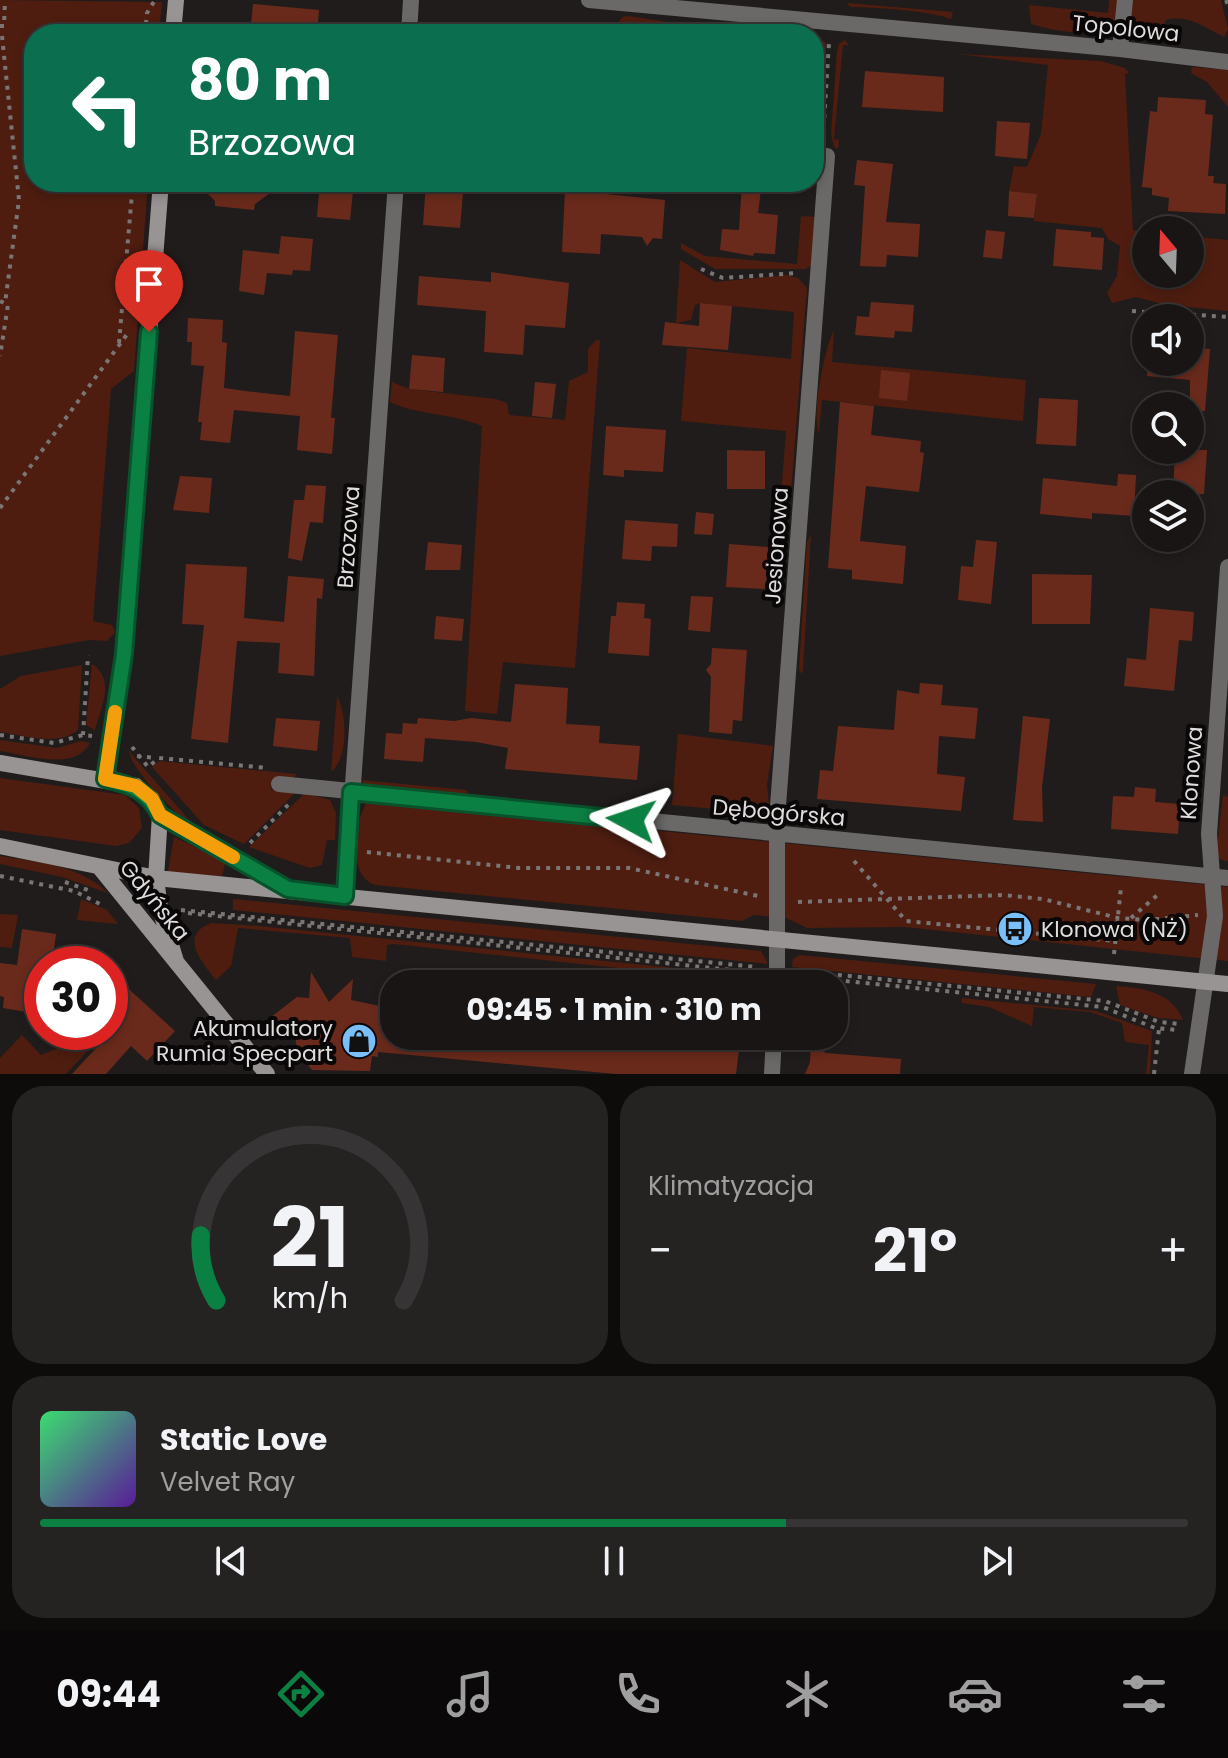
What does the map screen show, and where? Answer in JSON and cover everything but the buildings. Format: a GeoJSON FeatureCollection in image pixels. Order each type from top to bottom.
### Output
{"type":"FeatureCollection","features":[{"type":"Feature","properties":{"kind":"main road"},"geometry":{"type":"LineString","coordinates":[[174,24],[176,0]]}},
{"type":"Feature","properties":{"kind":"main road"},"geometry":{"type":"LineString","coordinates":[[105,779],[124,654],[160,192]]}},
{"type":"Feature","properties":{"kind":"main road"},"geometry":{"type":"LineString","coordinates":[[0,763],[136,786],[152,799],[160,815],[288,889]]}},
{"type":"Feature","properties":{"kind":"main road","name":"Gdyńska"},"geometry":{"type":"LineString","coordinates":[[160,815],[156,878],[160,909],[176,961]]}},
{"type":"Feature","properties":{"kind":"main road"},"geometry":{"type":"LineString","coordinates":[[0,846],[156,878],[1228,984]]}},
{"type":"Feature","properties":{"kind":"main road","name":"Gdyńska"},"geometry":{"type":"LineString","coordinates":[[100,868],[267,1074]]}},
{"type":"Feature","properties":{"kind":"street"},"geometry":{"type":"LineString","coordinates":[[410,24],[411,0]]}},
{"type":"Feature","properties":{"kind":"street","name":"Topolowa"},"geometry":{"type":"LineString","coordinates":[[589,0],[830,20],[1228,62]]}},
{"type":"Feature","properties":{"kind":"street"},"geometry":{"type":"LineString","coordinates":[[1120,49],[1125,0]]}},
{"type":"Feature","properties":{"kind":"street","name":"Jesionowa"},"geometry":{"type":"LineString","coordinates":[[778,970],[777,834],[827,156]]}},
{"type":"Feature","properties":{"kind":"street","name":"Brzozowa"},"geometry":{"type":"LineString","coordinates":[[345,896],[395,192]]}},
{"type":"Feature","properties":{"kind":"street","name":"Klonowa"},"geometry":{"type":"LineString","coordinates":[[1192,1074],[1220,877],[1209,834],[1228,567]]}},
{"type":"Feature","properties":{"kind":"street","name":"Dębogórska"},"geometry":{"type":"LineString","coordinates":[[279,784],[1220,877]]}},
{"type":"Feature","properties":{"kind":"street"},"geometry":{"type":"LineString","coordinates":[[772,1074],[773,1050]]}},
{"type":"Feature","properties":{"kind":"path"},"geometry":{"type":"LineString","coordinates":[[0,356],[8,305],[2,302],[19,200],[2,36],[5,0]]}},
{"type":"Feature","properties":{"kind":"path"},"geometry":{"type":"LineString","coordinates":[[146,24],[147,13],[155,0]]}},
{"type":"Feature","properties":{"kind":"path"},"geometry":{"type":"LineString","coordinates":[[824,124],[830,20]]}},
{"type":"Feature","properties":{"kind":"path"},"geometry":{"type":"LineString","coordinates":[[0,55],[2,36]]}},
{"type":"Feature","properties":{"kind":"path"},"geometry":{"type":"LineString","coordinates":[[824,145],[827,156]]}},
{"type":"Feature","properties":{"kind":"path"},"geometry":{"type":"LineString","coordinates":[[119,346],[132,192]]}},
{"type":"Feature","properties":{"kind":"path"},"geometry":{"type":"LineString","coordinates":[[701,269],[723,278],[784,271],[818,281]]}},
{"type":"Feature","properties":{"kind":"path"},"geometry":{"type":"LineString","coordinates":[[0,508],[152,303]]}},
{"type":"Feature","properties":{"kind":"path"},"geometry":{"type":"LineString","coordinates":[[1204,316],[1228,317]]}},
{"type":"Feature","properties":{"kind":"path"},"geometry":{"type":"LineString","coordinates":[[83,735],[88,655]]}},
{"type":"Feature","properties":{"kind":"path"},"geometry":{"type":"LineString","coordinates":[[0,735],[54,743],[83,735],[132,743],[132,750],[137,756],[148,767],[157,760],[137,756]]}},
{"type":"Feature","properties":{"kind":"path"},"geometry":{"type":"LineString","coordinates":[[244,848],[306,787]]}},
{"type":"Feature","properties":{"kind":"path"},"geometry":{"type":"LineString","coordinates":[[840,840],[841,846],[906,921],[1115,941]]}},
{"type":"Feature","properties":{"kind":"path"},"geometry":{"type":"LineString","coordinates":[[348,850],[519,868],[629,868],[777,901],[1003,895],[1043,899],[1118,918],[1215,916]]}},
{"type":"Feature","properties":{"kind":"path"},"geometry":{"type":"LineString","coordinates":[[0,868],[13,871]]}},
{"type":"Feature","properties":{"kind":"path"},"geometry":{"type":"LineString","coordinates":[[1104,1004],[1112,972],[1123,868]]}},
{"type":"Feature","properties":{"kind":"path"},"geometry":{"type":"LineString","coordinates":[[0,876],[74,891],[120,915],[135,912]]}},
{"type":"Feature","properties":{"kind":"path"},"geometry":{"type":"LineString","coordinates":[[53,878],[100,894]]}},
{"type":"Feature","properties":{"kind":"path"},"geometry":{"type":"LineString","coordinates":[[160,909],[723,970]]}},
{"type":"Feature","properties":{"kind":"path"},"geometry":{"type":"LineString","coordinates":[[848,982],[1104,1004],[1159,1022],[1197,1029]]}},
{"type":"Feature","properties":{"kind":"path"},"geometry":{"type":"LineString","coordinates":[[1104,1004],[1159,1028],[1197,1029]]}},
{"type":"Feature","properties":{"kind":"path"},"geometry":{"type":"LineString","coordinates":[[1154,1074],[1159,1028]]}},
{"type":"Feature","properties":{"kind":"shaded area"},"geometry":{"type":"Polygon","coordinates":[[[0,0],[162,2],[160,24],[24,24],[24,192],[147,192],[134,371],[111,389],[93,621],[112,625],[115,632],[107,641],[89,640],[0,656],[0,0]]]}},
{"type":"Feature","properties":{"kind":"shaded area"},"geometry":{"type":"Polygon","coordinates":[[[1109,0],[1118,0],[1117,13],[1114,22],[1105,29],[1084,33],[1031,24],[1029,5],[1108,13],[1109,0]]]}},
{"type":"Feature","properties":{"kind":"shaded area"},"geometry":{"type":"Polygon","coordinates":[[[1131,0],[1221,0],[1228,29],[1224,37],[1196,22],[1175,19],[1166,20],[1161,32],[1138,33],[1130,21],[1131,0]]]}},
{"type":"Feature","properties":{"kind":"shaded area"},"geometry":{"type":"Polygon","coordinates":[[[847,3],[953,12],[951,19],[917,12],[850,7],[847,3]]]}},
{"type":"Feature","properties":{"kind":"shaded area"},"geometry":{"type":"Polygon","coordinates":[[[628,16],[682,24],[619,22],[622,17],[628,16]]]}},
{"type":"Feature","properties":{"kind":"shaded area"},"geometry":{"type":"Polygon","coordinates":[[[845,40],[849,45],[843,45],[834,139],[839,140],[838,149],[834,147],[831,134],[837,51],[839,44],[845,40]]]}},
{"type":"Feature","properties":{"kind":"shaded area"},"geometry":{"type":"Polygon","coordinates":[[[957,54],[1101,61],[1125,68],[1129,73],[1125,74],[1132,216],[1132,288],[1204,288],[1204,237],[1228,240],[1228,311],[1204,309],[1204,304],[1163,304],[1136,297],[1112,303],[1107,293],[1117,276],[1120,246],[1108,239],[1102,228],[1034,221],[1037,194],[1009,191],[1014,166],[1027,167],[1041,134],[1048,65],[957,54]]]}},
{"type":"Feature","properties":{"kind":"shaded area"},"geometry":{"type":"Polygon","coordinates":[[[1192,67],[1228,70],[1228,107],[1207,82],[1191,73],[1192,67]]]}},
{"type":"Feature","properties":{"kind":"shaded area"},"geometry":{"type":"Polygon","coordinates":[[[801,216],[816,217],[811,266],[805,269],[715,269],[681,249],[681,243],[705,256],[797,264],[801,216]]]}},
{"type":"Feature","properties":{"kind":"shaded area"},"geometry":{"type":"Polygon","coordinates":[[[680,260],[715,282],[787,275],[798,278],[807,288],[791,492],[780,507],[786,431],[681,421],[687,348],[791,359],[794,312],[700,303],[695,305],[691,320],[676,323],[680,260]]]}},
{"type":"Feature","properties":{"kind":"shaded area"},"geometry":{"type":"Polygon","coordinates":[[[834,330],[832,362],[1026,380],[1023,421],[822,400],[819,433],[817,411],[820,381],[834,330]]]}},
{"type":"Feature","properties":{"kind":"shaded area"},"geometry":{"type":"Polygon","coordinates":[[[600,340],[575,668],[503,662],[497,714],[465,711],[482,426],[390,402],[392,382],[409,389],[496,399],[507,403],[509,415],[565,420],[569,381],[588,372],[588,349],[600,340]]]}},
{"type":"Feature","properties":{"kind":"shaded area"},"geometry":{"type":"Polygon","coordinates":[[[811,534],[802,674],[799,670],[807,542],[811,534]]]}},
{"type":"Feature","properties":{"kind":"shaded area"},"geometry":{"type":"Polygon","coordinates":[[[92,664],[99,670],[105,686],[95,730],[86,725],[92,664]]]}},
{"type":"Feature","properties":{"kind":"shaded area"},"geometry":{"type":"Polygon","coordinates":[[[82,665],[78,730],[51,739],[0,732],[0,689],[21,676],[82,665]]]}},
{"type":"Feature","properties":{"kind":"shaded area"},"geometry":{"type":"Polygon","coordinates":[[[337,696],[343,714],[344,736],[341,756],[331,772],[337,696]]]}},
{"type":"Feature","properties":{"kind":"shaded area"},"geometry":{"type":"Polygon","coordinates":[[[678,734],[773,746],[767,785],[770,814],[672,805],[678,734]]]}},
{"type":"Feature","properties":{"kind":"shaded area"},"geometry":{"type":"Polygon","coordinates":[[[0,740],[57,748],[81,741],[90,743],[83,752],[73,757],[50,759],[0,751],[0,740]]]}},
{"type":"Feature","properties":{"kind":"shaded area"},"geometry":{"type":"Polygon","coordinates":[[[129,750],[133,756],[198,830],[146,781],[129,750]]]}},
{"type":"Feature","properties":{"kind":"shaded area"},"geometry":{"type":"Polygon","coordinates":[[[159,761],[297,774],[293,778],[275,778],[270,787],[272,790],[295,793],[244,844],[204,825],[152,767],[159,761]]]}},
{"type":"Feature","properties":{"kind":"shaded area"},"geometry":{"type":"Polygon","coordinates":[[[0,778],[125,795],[139,808],[142,828],[129,843],[116,846],[0,830],[0,778]]]}},
{"type":"Feature","properties":{"kind":"shaded area"},"geometry":{"type":"Polygon","coordinates":[[[361,780],[467,790],[467,796],[368,789],[361,780]]]}},
{"type":"Feature","properties":{"kind":"shaded area"},"geometry":{"type":"Polygon","coordinates":[[[305,793],[330,800],[336,813],[335,840],[327,840],[322,865],[310,868],[249,847],[305,793]]]}},
{"type":"Feature","properties":{"kind":"shaded area"},"geometry":{"type":"Polygon","coordinates":[[[1223,795],[1228,797],[1228,861],[1219,859],[1217,847],[1223,795]]]}},
{"type":"Feature","properties":{"kind":"shaded area"},"geometry":{"type":"Polygon","coordinates":[[[367,802],[1126,877],[1171,878],[1169,881],[1228,887],[1228,961],[905,927],[807,928],[786,918],[754,915],[742,921],[375,885],[366,880],[357,860],[356,835],[367,802]]]}},
{"type":"Feature","properties":{"kind":"shaded area"},"geometry":{"type":"Polygon","coordinates":[[[174,837],[226,861],[221,880],[168,871],[174,837]]]}},
{"type":"Feature","properties":{"kind":"shaded area"},"geometry":{"type":"Polygon","coordinates":[[[0,856],[71,871],[108,893],[62,877],[0,864],[0,856]]]}},
{"type":"Feature","properties":{"kind":"shaded area"},"geometry":{"type":"Polygon","coordinates":[[[81,899],[107,910],[118,924],[77,920],[81,899]]]}},
{"type":"Feature","properties":{"kind":"shaded area"},"geometry":{"type":"Polygon","coordinates":[[[233,899],[761,951],[768,964],[233,910],[233,899]]]}},
{"type":"Feature","properties":{"kind":"shaded area"},"geometry":{"type":"Polygon","coordinates":[[[0,914],[18,915],[12,948],[0,947],[0,914]]]}},
{"type":"Feature","properties":{"kind":"shaded area"},"geometry":{"type":"Polygon","coordinates":[[[211,923],[259,926],[695,970],[636,970],[393,944],[387,945],[386,961],[352,957],[350,938],[238,928],[231,966],[216,980],[196,950],[194,942],[201,928],[211,923]]]}},
{"type":"Feature","properties":{"kind":"shaded area"},"geometry":{"type":"Polygon","coordinates":[[[800,955],[1096,984],[1091,997],[848,973],[848,970],[792,967],[793,959],[800,955]]]}},
{"type":"Feature","properties":{"kind":"shaded area"},"geometry":{"type":"Polygon","coordinates":[[[1116,986],[1146,990],[1164,997],[1183,1020],[1158,1018],[1120,1005],[1116,986]]]}},
{"type":"Feature","properties":{"kind":"shaded area"},"geometry":{"type":"Polygon","coordinates":[[[962,998],[1096,1011],[1152,1031],[1150,1074],[1146,1074],[1149,1045],[1125,1042],[1122,1023],[1090,1012],[1034,1007],[1032,1026],[989,1007],[962,1003],[962,998]]]}},
{"type":"Feature","properties":{"kind":"shaded area"},"geometry":{"type":"Polygon","coordinates":[[[22,1035],[24,1050],[36,1050],[41,1055],[53,1050],[89,1050],[66,1074],[0,1074],[0,1058],[22,1035]]]}},
{"type":"Feature","properties":{"kind":"slow traffic"},"geometry":{"type":"LineString","coordinates":[[115,712],[105,779],[136,786],[152,799],[160,815],[233,857]]}},
{"type":"Feature","properties":{"kind":"place","name":"Klonowa (NŻ)"},"geometry":{"type":"Point","coordinates":[1015,929]}},
{"type":"Feature","properties":{"kind":"place","name":"Akumulatory Rumia Specpart"},"geometry":{"type":"Point","coordinates":[359,1041]}},
{"type":"Feature","properties":{"kind":"route"},"geometry":{"type":"LineString","coordinates":[[149,332],[124,654],[105,779],[136,786],[152,799],[160,815],[288,889],[345,896],[351,792],[631,820]]}}]}
